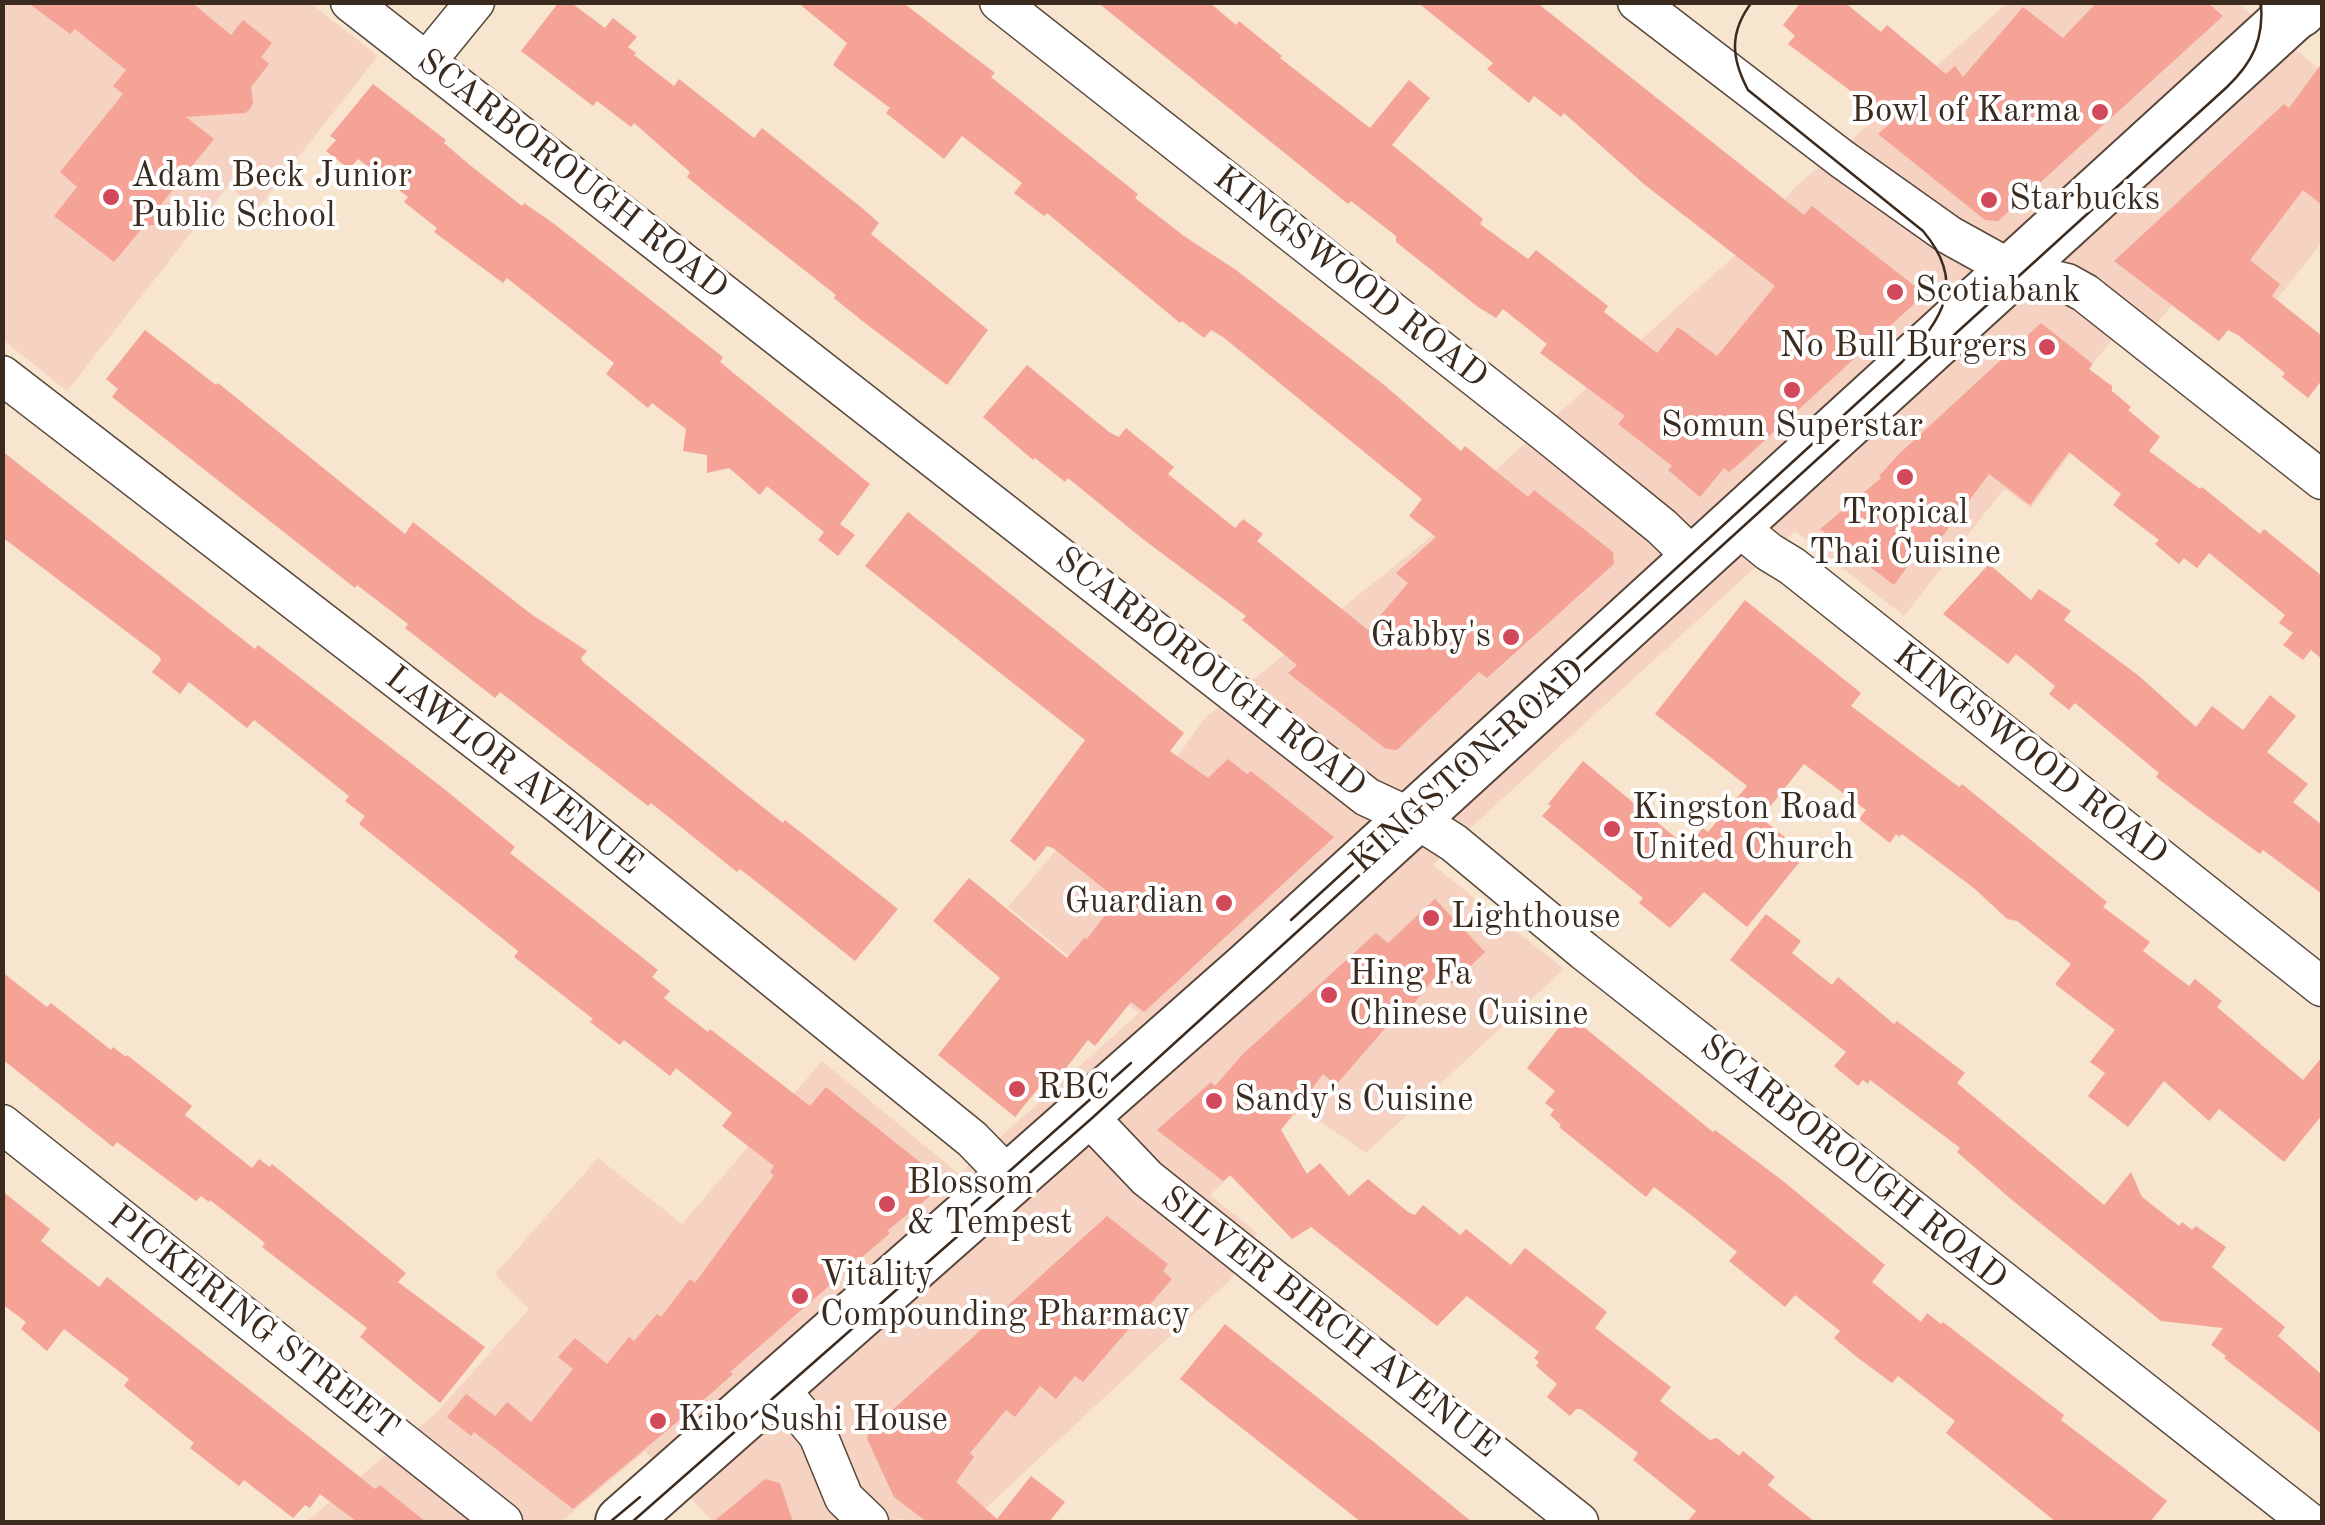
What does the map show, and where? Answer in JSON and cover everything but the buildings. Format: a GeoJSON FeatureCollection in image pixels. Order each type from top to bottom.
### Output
{"type":"FeatureCollection","features":[{"type":"Feature","properties":{"kind":"main road","name":"KINGSTON ROAD"},"geometry":{"type":"LineString","coordinates":[[622,1522],[1086,1114],[2303,10]]}},
{"type":"Feature","properties":{"kind":"street","name":"SCARBOROUGH ROAD"},"geometry":{"type":"LineString","coordinates":[[350,2],[1367,798],[1454,843],[2309,1522]]}},
{"type":"Feature","properties":{"kind":"street"},"geometry":{"type":"LineString","coordinates":[[426,62],[475,2]]}},
{"type":"Feature","properties":{"kind":"street","name":"KINGSWOOD ROAD"},"geometry":{"type":"LineString","coordinates":[[999,2],[1546,433],[1662,527],[1696,560]]}},
{"type":"Feature","properties":{"kind":"street"},"geometry":{"type":"LineString","coordinates":[[1637,2],[1949,236],[2014,271],[2067,283],[2085,293],[2322,480]]}},
{"type":"Feature","properties":{"kind":"street","name":"LAWLOR AVENUE"},"geometry":{"type":"LineString","coordinates":[[2,375],[560,805],[972,1140],[1012,1180]]}},
{"type":"Feature","properties":{"kind":"street","name":"KINGSWOOD ROAD"},"geometry":{"type":"LineString","coordinates":[[1736,525],[2322,988]]}},
{"type":"Feature","properties":{"kind":"street","name":"SILVER BIRCH AVENUE"},"geometry":{"type":"LineString","coordinates":[[1086,1114],[1146,1178],[1579,1522]]}},
{"type":"Feature","properties":{"kind":"street","name":"PICKERING STREET"},"geometry":{"type":"LineString","coordinates":[[2,1124],[503,1522]]}},
{"type":"Feature","properties":{"kind":"street"},"geometry":{"type":"LineString","coordinates":[[778,1388],[818,1435],[844,1498],[869,1522]]}},
{"type":"Feature","properties":{"kind":"shaded area","name":"Adam Beck Junior Public School"},"geometry":{"type":"Polygon","coordinates":[[[2,3],[310,3],[378,56],[257,209],[228,186],[67,391],[3,340],[2,3]]]}},
{"type":"Feature","properties":{"kind":"shaded area"},"geometry":{"type":"Polygon","coordinates":[[[2007,3],[2237,3],[2322,71],[2322,242],[2255,327],[2194,279],[2155,325],[2137,311],[2046,418],[2077,445],[2031,508],[2004,489],[1904,616],[1795,531],[1454,843],[1433,865],[1564,969],[1366,1153],[1302,1109],[1210,1195],[1257,1233],[1230,1280],[971,1522],[906,1522],[899,1518],[892,1522],[713,1522],[645,1451],[561,1522],[306,1522],[437,1412],[529,1309],[495,1274],[598,1158],[682,1224],[822,1061],[959,1174],[1139,1013],[1008,907],[1112,784],[1141,806],[1205,718],[1427,540],[1513,454],[1748,244],[1796,186],[2007,3]]]}},
{"type":"Feature","properties":{"kind":"tram line"},"geometry":{"type":"LineString","coordinates":[[1291,920],[1902,362],[1938,315],[1947,284],[1944,267],[1923,231],[1748,90],[1738,67],[1735,45],[1739,24],[1752,2]]}},
{"type":"Feature","properties":{"kind":"tram line"},"geometry":{"type":"LineString","coordinates":[[632,1522],[1091,1119],[2227,87],[2255,49],[2261,27],[2261,2]]}},
{"type":"Feature","properties":{"kind":"tram line"},"geometry":{"type":"LineString","coordinates":[[959,1216],[1131,1063]]}},
{"type":"Feature","properties":{"kind":"tram line"},"geometry":{"type":"LineString","coordinates":[[610,1522],[640,1497]]}},
{"type":"Feature","properties":{"kind":"place","name":"Bowl of Karma"},"geometry":{"type":"Point","coordinates":[2100,112]}},
{"type":"Feature","properties":{"kind":"place","name":"Adam Beck Junior Public School"},"geometry":{"type":"Point","coordinates":[111,197]}},
{"type":"Feature","properties":{"kind":"place","name":"Starbucks"},"geometry":{"type":"Point","coordinates":[1989,200]}},
{"type":"Feature","properties":{"kind":"place","name":"Scotiabank"},"geometry":{"type":"Point","coordinates":[1895,292]}},
{"type":"Feature","properties":{"kind":"place","name":"No Bull Burgers"},"geometry":{"type":"Point","coordinates":[2047,347]}},
{"type":"Feature","properties":{"kind":"place","name":"Somun Superstar"},"geometry":{"type":"Point","coordinates":[1792,390]}},
{"type":"Feature","properties":{"kind":"place","name":"Tropical Thai Cuisine"},"geometry":{"type":"Point","coordinates":[1905,477]}},
{"type":"Feature","properties":{"kind":"place","name":"Gabby's"},"geometry":{"type":"Point","coordinates":[1511,637]}},
{"type":"Feature","properties":{"kind":"place","name":"Kingston Road United Church"},"geometry":{"type":"Point","coordinates":[1612,829]}},
{"type":"Feature","properties":{"kind":"place","name":"Guardian"},"geometry":{"type":"Point","coordinates":[1224,903]}},
{"type":"Feature","properties":{"kind":"place","name":"Lighthouse"},"geometry":{"type":"Point","coordinates":[1431,918]}},
{"type":"Feature","properties":{"kind":"place","name":"Hing Fa Chinese Cuisine"},"geometry":{"type":"Point","coordinates":[1329,995]}},
{"type":"Feature","properties":{"kind":"place","name":"RBC"},"geometry":{"type":"Point","coordinates":[1017,1089]}},
{"type":"Feature","properties":{"kind":"place","name":"Sandy's Cuisine"},"geometry":{"type":"Point","coordinates":[1214,1101]}},
{"type":"Feature","properties":{"kind":"place","name":"Blossom & Tempest"},"geometry":{"type":"Point","coordinates":[887,1204]}},
{"type":"Feature","properties":{"kind":"place","name":"Vitality Compounding Pharmacy"},"geometry":{"type":"Point","coordinates":[800,1296]}},
{"type":"Feature","properties":{"kind":"place","name":"Kibo Sushi House"},"geometry":{"type":"Point","coordinates":[658,1421]}}]}
